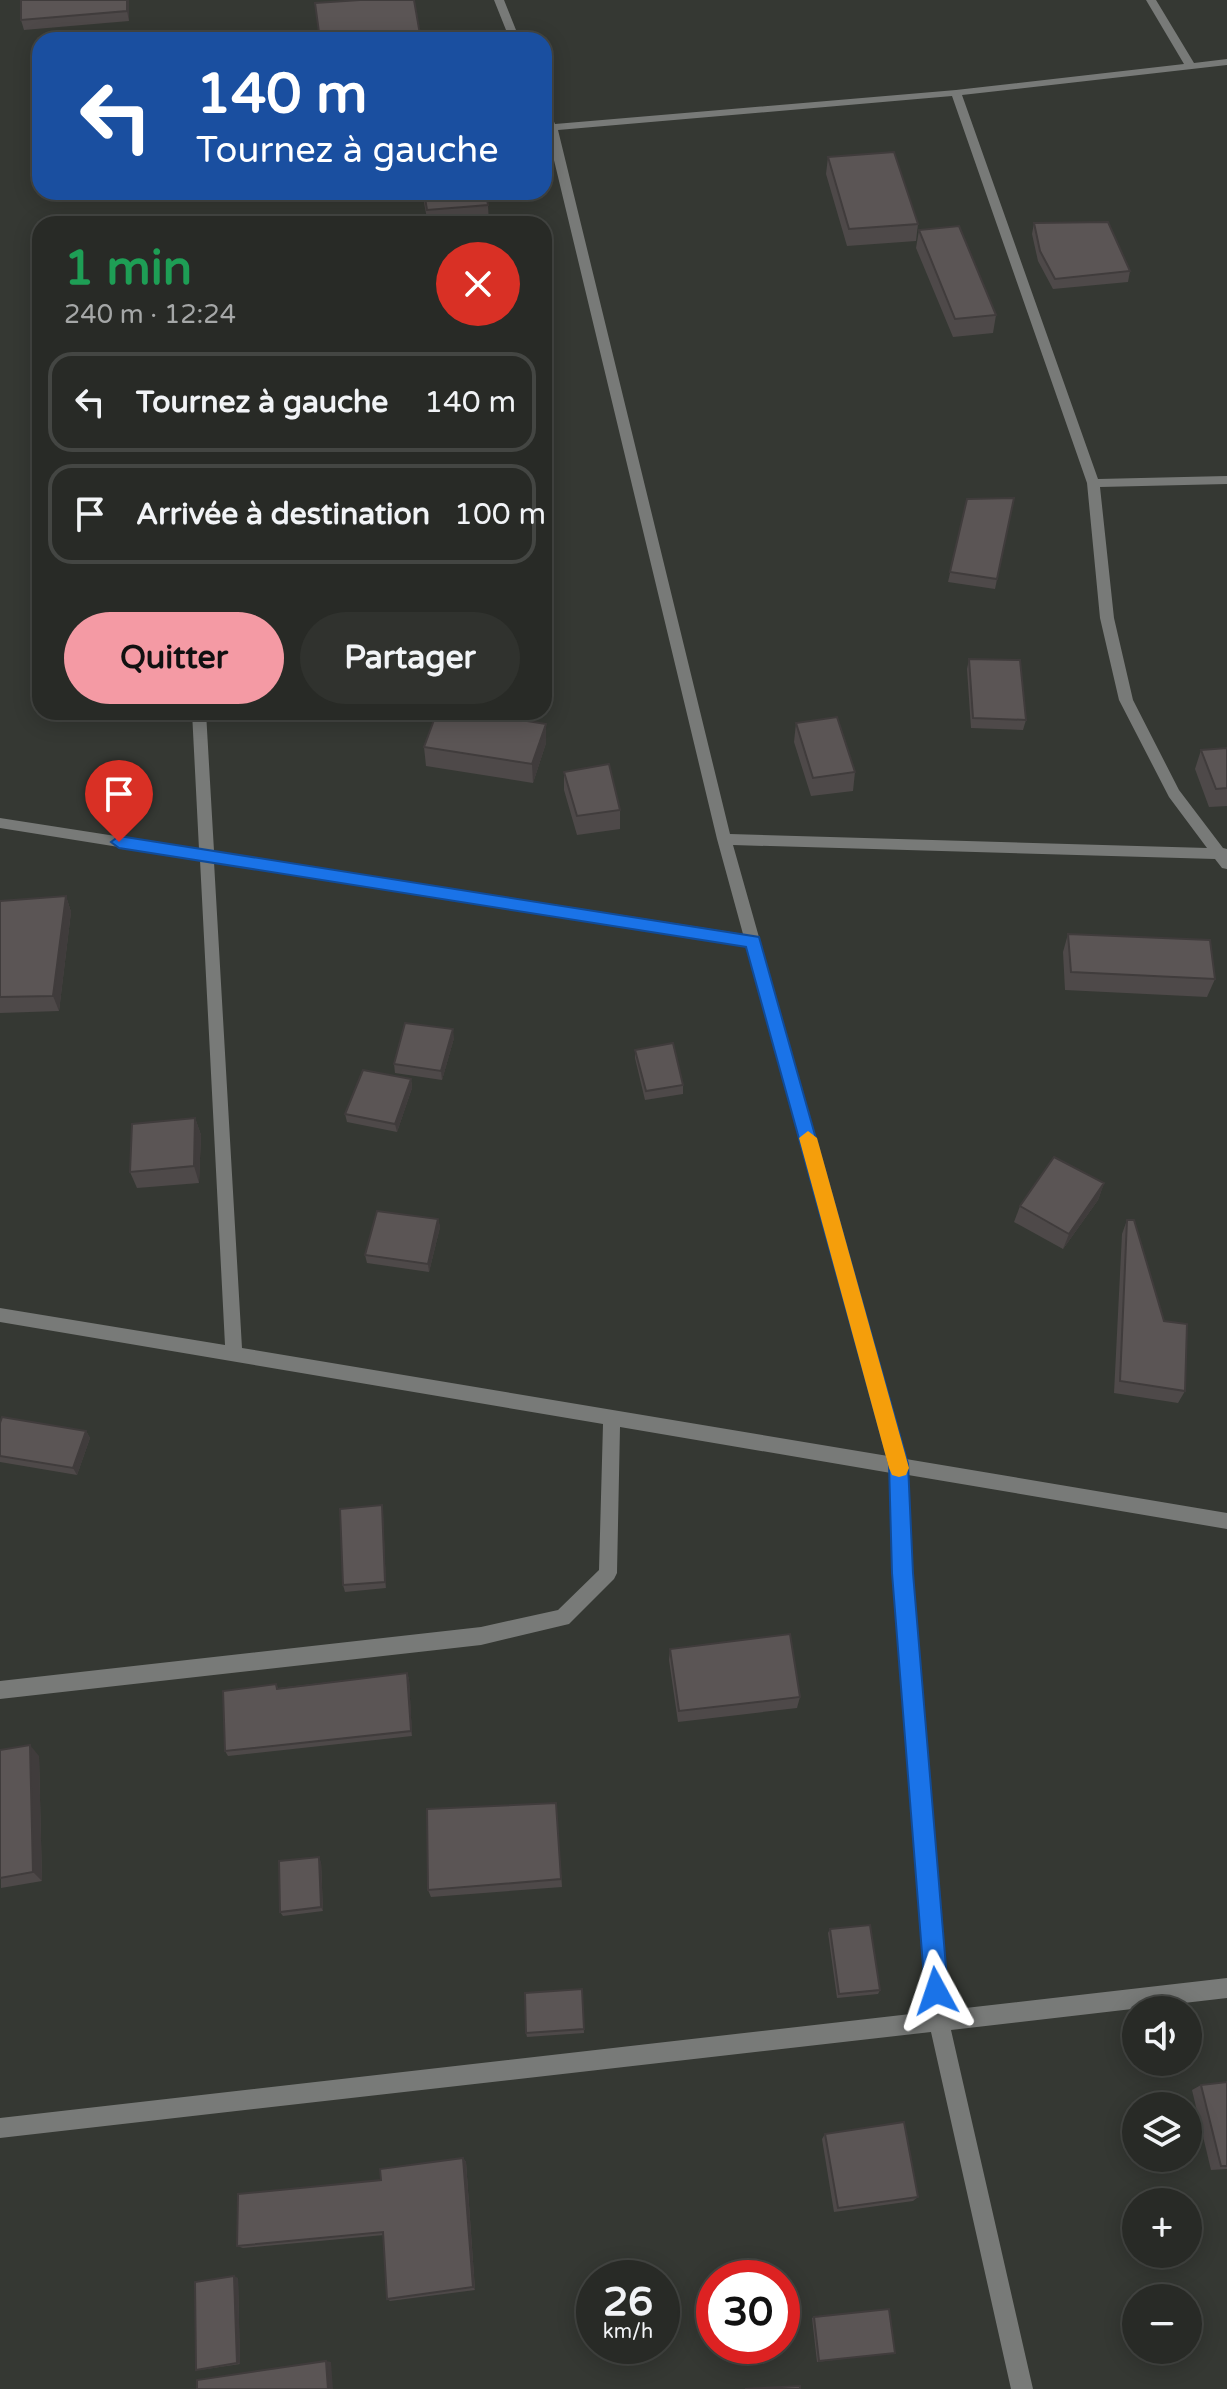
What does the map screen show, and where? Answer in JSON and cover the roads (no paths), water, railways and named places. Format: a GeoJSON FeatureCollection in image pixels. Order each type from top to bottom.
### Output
{"type":"FeatureCollection","features":[{"type":"Feature","properties":{"kind":"street"},"geometry":{"type":"LineString","coordinates":[[499,0],[512,32]]}},
{"type":"Feature","properties":{"kind":"street"},"geometry":{"type":"LineString","coordinates":[[1151,0],[1191,66]]}},
{"type":"Feature","properties":{"kind":"street"},"geometry":{"type":"LineString","coordinates":[[552,128],[956,93],[1227,62]]}},
{"type":"Feature","properties":{"kind":"street"},"geometry":{"type":"LineString","coordinates":[[956,93],[1093,483],[1107,618],[1126,700],[1174,793],[1225,857]]}},
{"type":"Feature","properties":{"kind":"street"},"geometry":{"type":"LineString","coordinates":[[552,144],[724,839],[899,1464],[902,1573],[939,2021],[1022,2389]]}},
{"type":"Feature","properties":{"kind":"street"},"geometry":{"type":"LineString","coordinates":[[1093,483],[1227,480]]}},
{"type":"Feature","properties":{"kind":"street"},"geometry":{"type":"LineString","coordinates":[[199,720],[234,1354]]}},
{"type":"Feature","properties":{"kind":"street"},"geometry":{"type":"LineString","coordinates":[[0,823],[753,941]]}},
{"type":"Feature","properties":{"kind":"street"},"geometry":{"type":"LineString","coordinates":[[724,839],[1225,857]]}},
{"type":"Feature","properties":{"kind":"street"},"geometry":{"type":"LineString","coordinates":[[0,1315],[1227,1521]]}},
{"type":"Feature","properties":{"kind":"street"},"geometry":{"type":"LineString","coordinates":[[0,1690],[481,1636],[563,1618],[608,1573],[612,1417]]}},
{"type":"Feature","properties":{"kind":"street"},"geometry":{"type":"LineString","coordinates":[[0,2128],[1227,1988]]}}]}
